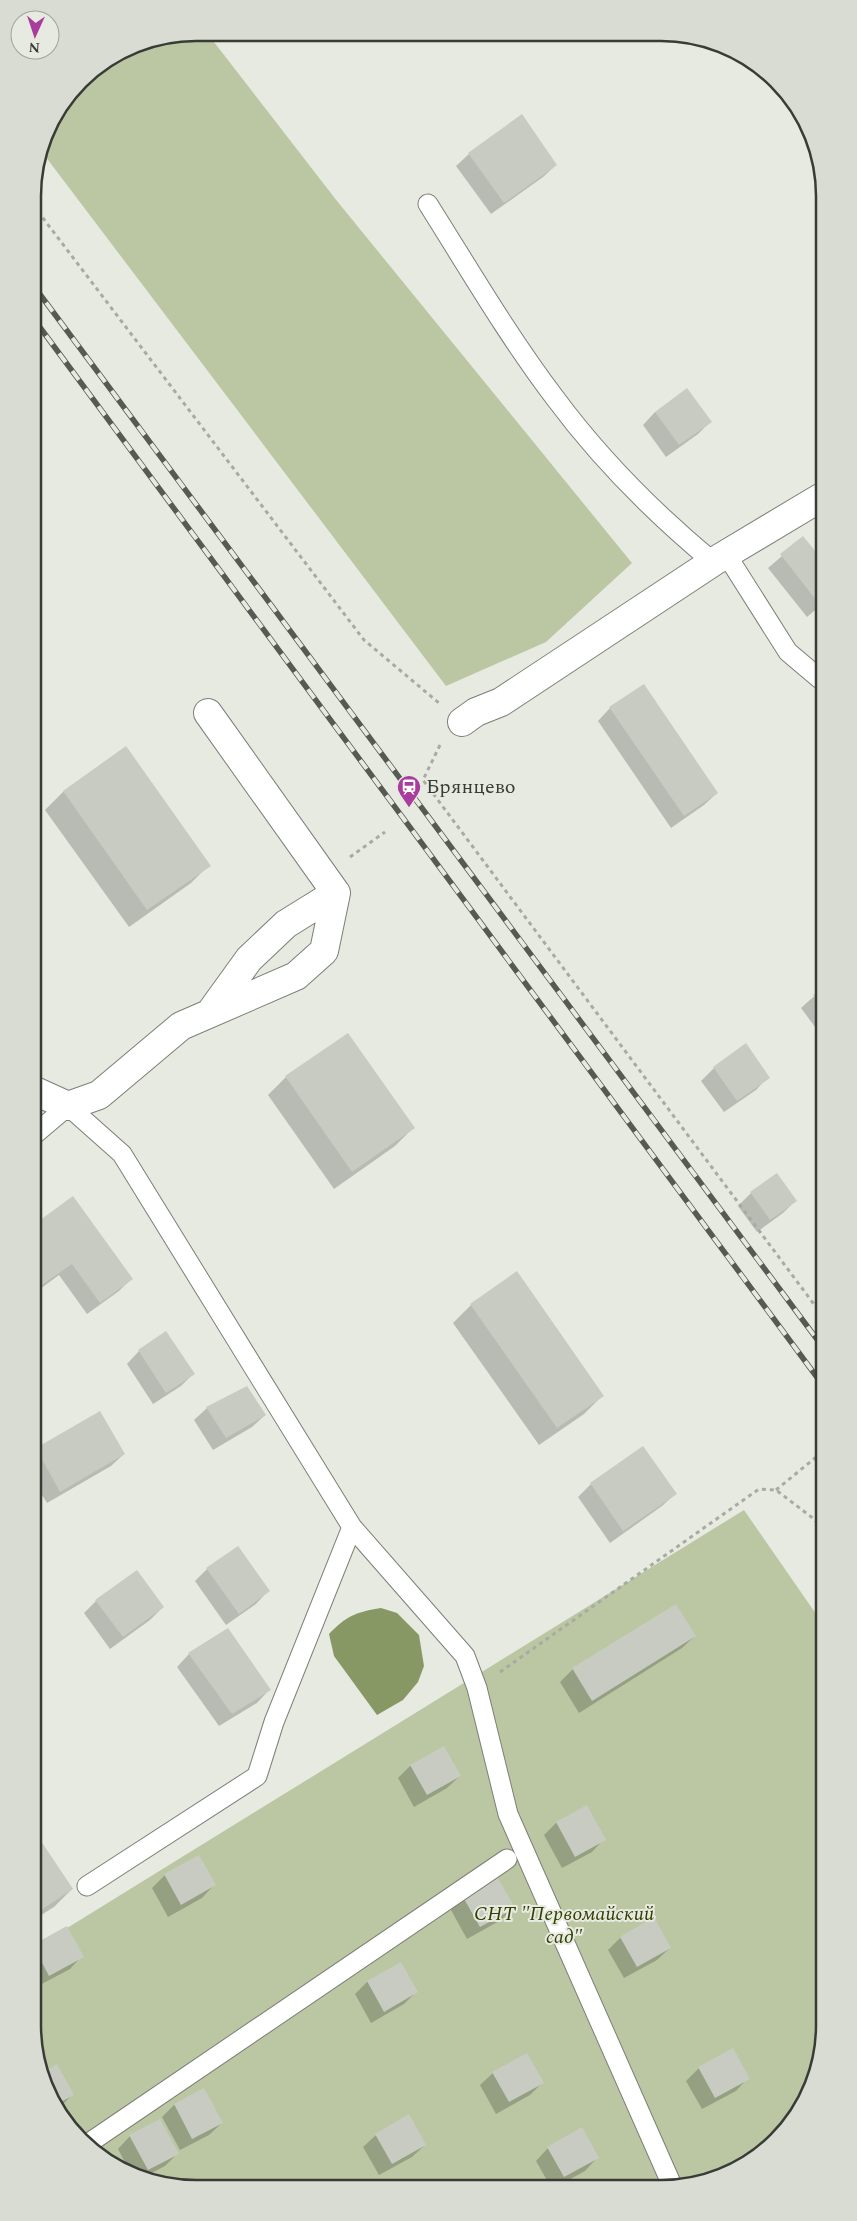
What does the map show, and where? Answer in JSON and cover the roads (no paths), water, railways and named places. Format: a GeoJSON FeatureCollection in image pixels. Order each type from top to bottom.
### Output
{"type":"FeatureCollection","features":[{"type":"Feature","properties":{"kind":"street"},"geometry":{"type":"LineString","coordinates":[[462,722],[476,712],[502,702],[719,558],[816,500]]}},
{"type":"Feature","properties":{"kind":"street"},"geometry":{"type":"LineString","coordinates":[[42,1094],[68,1106],[99,1095],[181,1026],[296,976],[324,951],[336,893],[208,713]]}},
{"type":"Feature","properties":{"kind":"street"},"geometry":{"type":"LineString","coordinates":[[209,1014],[255,953],[286,924],[336,893]]}},
{"type":"Feature","properties":{"kind":"lane"},"geometry":{"type":"LineString","coordinates":[[428,204],[510,333],[555,398],[620,475],[667,524],[719,558],[788,652],[816,675]]}},
{"type":"Feature","properties":{"kind":"lane"},"geometry":{"type":"LineString","coordinates":[[41,1129],[68,1106],[122,1154],[352,1527],[465,1656],[477,1688],[508,1814],[669,2179]]}},
{"type":"Feature","properties":{"kind":"lane"},"geometry":{"type":"LineString","coordinates":[[87,1886],[257,1776],[274,1722],[352,1527]]}},
{"type":"Feature","properties":{"kind":"lane"},"geometry":{"type":"LineString","coordinates":[[93,2140],[507,1859]]}},
{"type":"Feature","properties":{"kind":"railway"},"geometry":{"type":"LineString","coordinates":[[42,297],[815,1337]]}},
{"type":"Feature","properties":{"kind":"railway"},"geometry":{"type":"LineString","coordinates":[[42,330],[815,1375]]}},
{"type":"Feature","properties":{"kind":"place","name":"Брянцево"},"geometry":{"type":"Point","coordinates":[409,808]}},
{"type":"Feature","properties":{"kind":"park label","name":"СНТ \"Первомайский сад\""},"geometry":{"type":"Point","coordinates":[564,1926]}}]}
